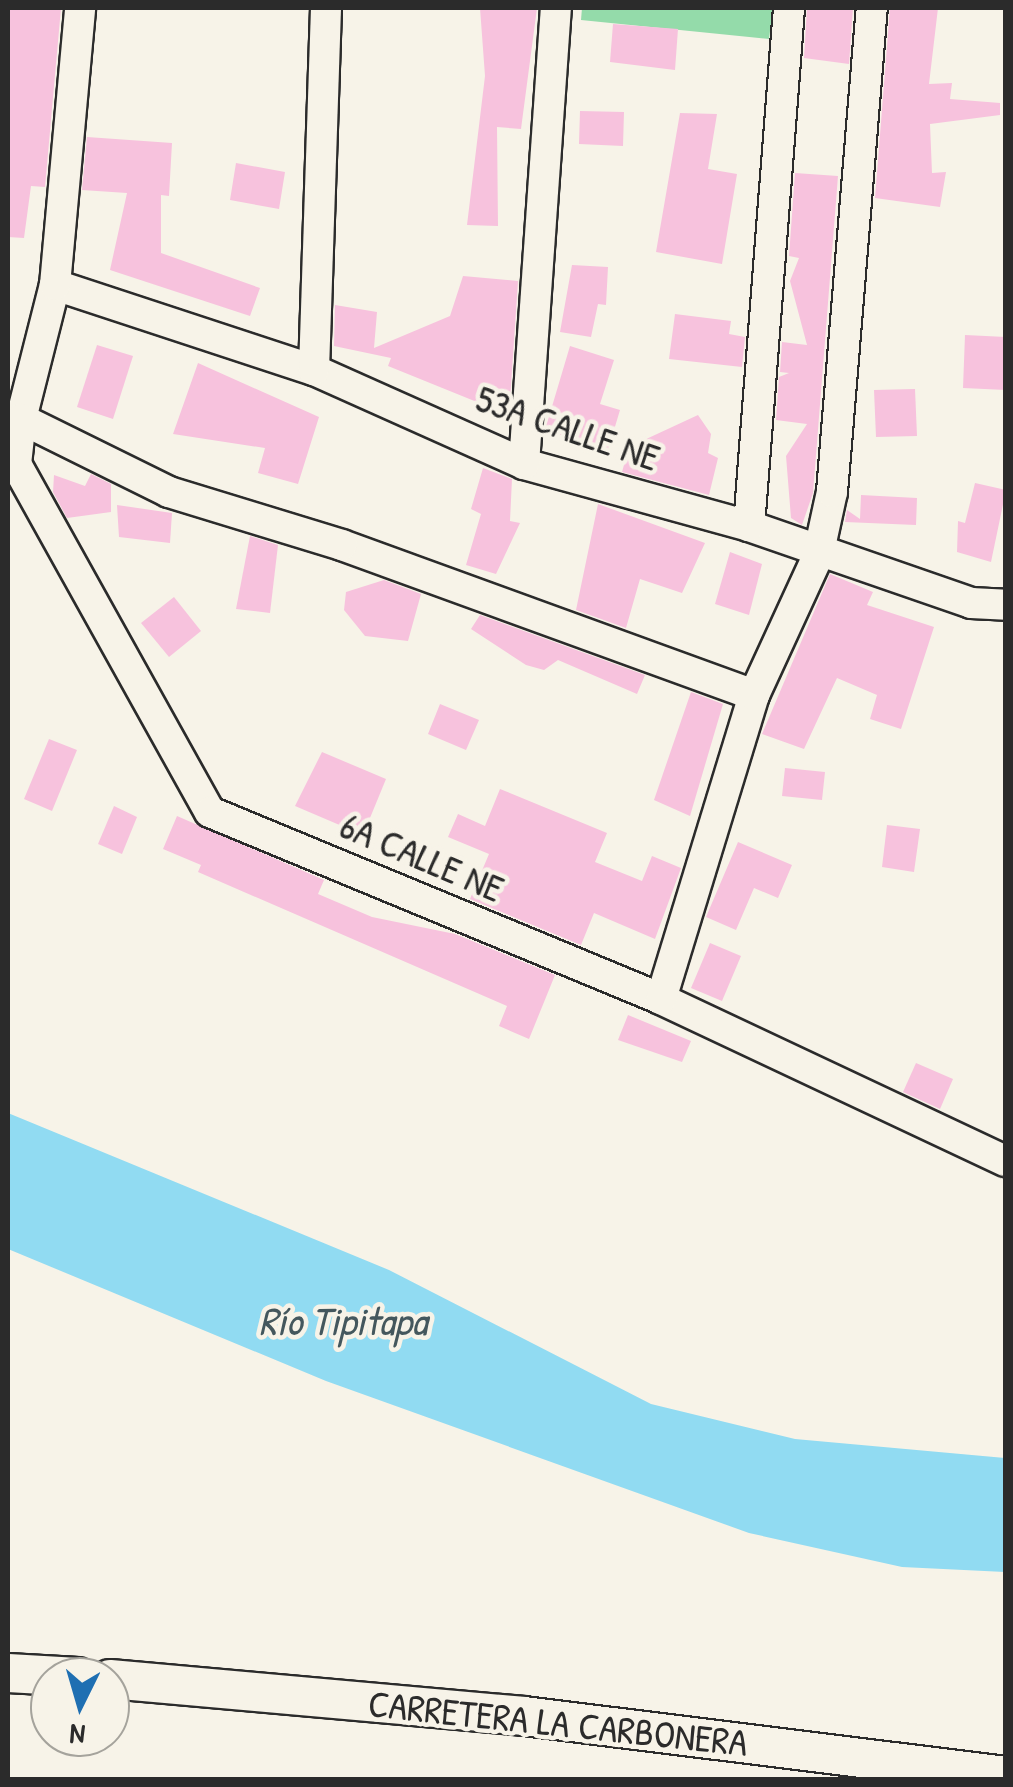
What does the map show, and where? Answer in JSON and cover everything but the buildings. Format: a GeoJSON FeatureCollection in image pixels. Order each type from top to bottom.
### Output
{"type":"FeatureCollection","features":[{"type":"Feature","properties":{"kind":"street","name":"6A CALLE NE"},"geometry":{"type":"LineString","coordinates":[[80,8],[55,284],[14,418],[16,464],[210,812],[660,1000],[1006,1161]]}},
{"type":"Feature","properties":{"kind":"street"},"geometry":{"type":"LineString","coordinates":[[314,370],[326,8]]}},
{"type":"Feature","properties":{"kind":"street"},"geometry":{"type":"LineString","coordinates":[[524,464],[556,8]]}},
{"type":"Feature","properties":{"kind":"street"},"geometry":{"type":"LineString","coordinates":[[749,526],[789,8]]}},
{"type":"Feature","properties":{"kind":"street"},"geometry":{"type":"LineString","coordinates":[[660,1000],[754,695],[818,556],[832,492],[872,8]]}},
{"type":"Feature","properties":{"kind":"street","name":"53A CALLE NE"},"geometry":{"type":"LineString","coordinates":[[55,284],[314,370],[524,464],[749,526],[818,556],[971,603],[1006,606]]}},
{"type":"Feature","properties":{"kind":"street"},"geometry":{"type":"LineString","coordinates":[[14,418],[170,492],[342,545],[754,695]]}},
{"type":"Feature","properties":{"kind":"street","name":"CARRETERA LA CARBONERA"},"geometry":{"type":"LineString","coordinates":[[130,1681],[524,1716],[1006,1776]]}},
{"type":"Feature","properties":{"kind":"green space"},"geometry":{"type":"Polygon","coordinates":[[[582,8],[773,8],[769,39],[581,20],[582,8]]]}},
{"type":"Feature","properties":{"kind":"water","name":"Río Tipitapa"},"geometry":{"type":"Polygon","coordinates":[[[8,1113],[389,1270],[651,1404],[795,1439],[1005,1458],[1005,1572],[902,1567],[749,1533],[326,1381],[8,1249],[8,1113]]]}}]}
